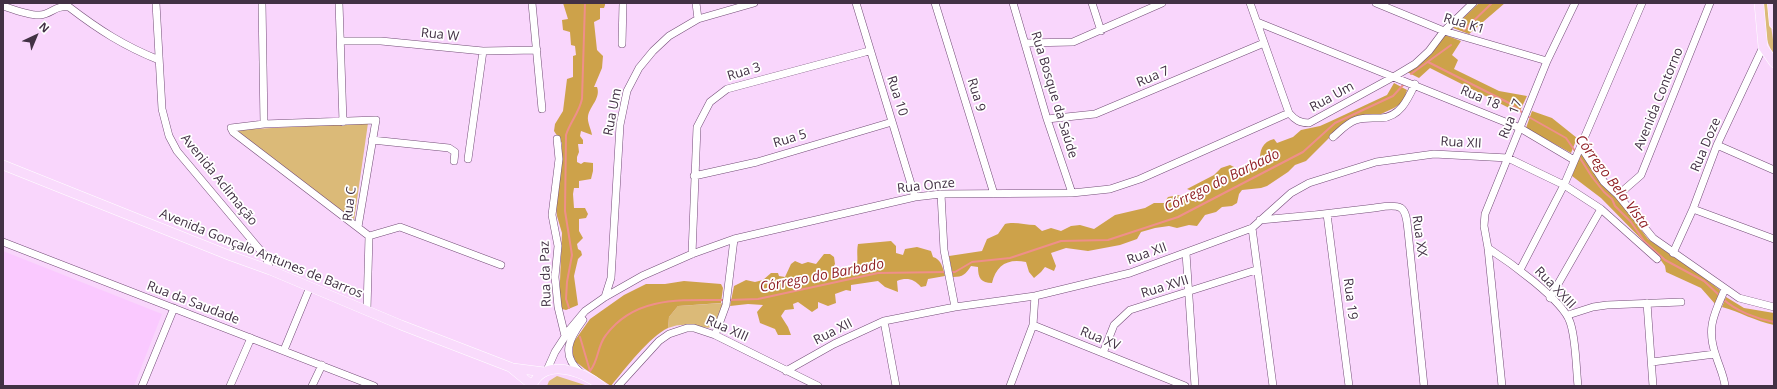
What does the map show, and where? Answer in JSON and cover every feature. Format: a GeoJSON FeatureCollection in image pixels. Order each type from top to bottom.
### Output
{"type":"FeatureCollection","features":[{"type":"Feature","properties":{"kind":"main road"},"geometry":{"type":"LineString","coordinates":[[1759,3],[1763,47],[1774,63]]}},
{"type":"Feature","properties":{"kind":"main road"},"geometry":{"type":"LineString","coordinates":[[1772,3],[1774,24]]}},
{"type":"Feature","properties":{"kind":"main road","name":"Avenida Gonçalo Antunes de Barros"},"geometry":{"type":"LineString","coordinates":[[3,166],[270,270],[510,367],[545,371],[564,370],[586,377],[601,386]]}},
{"type":"Feature","properties":{"kind":"main road","name":"Avenida Gonçalo Antunes de Barros"},"geometry":{"type":"LineString","coordinates":[[510,367],[532,386],[545,371]]}},
{"type":"Feature","properties":{"kind":"street","name":"Avenida Aclimação"},"geometry":{"type":"LineString","coordinates":[[156,3],[162,109],[169,136],[177,151],[266,257],[270,270]]}},
{"type":"Feature","properties":{"kind":"street"},"geometry":{"type":"LineString","coordinates":[[262,3],[264,124]]}},
{"type":"Feature","properties":{"kind":"street"},"geometry":{"type":"LineString","coordinates":[[339,3],[343,122],[264,124],[233,127],[231,130],[358,227]]}},
{"type":"Feature","properties":{"kind":"street"},"geometry":{"type":"LineString","coordinates":[[532,3],[542,109]]}},
{"type":"Feature","properties":{"kind":"street"},"geometry":{"type":"LineString","coordinates":[[622,44],[623,3]]}},
{"type":"Feature","properties":{"kind":"street"},"geometry":{"type":"LineString","coordinates":[[696,3],[698,19]]}},
{"type":"Feature","properties":{"kind":"street","name":"Rua Um"},"geometry":{"type":"LineString","coordinates":[[605,297],[611,278],[620,125],[627,91],[639,68],[653,51],[669,36],[698,19],[754,3]]}},
{"type":"Feature","properties":{"kind":"street","name":"Rua 10"},"geometry":{"type":"LineString","coordinates":[[856,3],[869,50],[915,197]]}},
{"type":"Feature","properties":{"kind":"street","name":"Rua 9"},"geometry":{"type":"LineString","coordinates":[[935,3],[994,194]]}},
{"type":"Feature","properties":{"kind":"street","name":"Rua Bosque da Saúde"},"geometry":{"type":"LineString","coordinates":[[1013,3],[1026,43],[1047,119],[1072,194]]}},
{"type":"Feature","properties":{"kind":"street"},"geometry":{"type":"LineString","coordinates":[[1092,3],[1101,31]]}},
{"type":"Feature","properties":{"kind":"street"},"geometry":{"type":"LineString","coordinates":[[1026,43],[1073,42],[1162,3]]}},
{"type":"Feature","properties":{"kind":"street"},"geometry":{"type":"LineString","coordinates":[[1250,3],[1289,113]]}},
{"type":"Feature","properties":{"kind":"street","name":"Rua K1"},"geometry":{"type":"LineString","coordinates":[[1376,3],[1444,31],[1548,61]]}},
{"type":"Feature","properties":{"kind":"street","name":"Rua Um"},"geometry":{"type":"LineString","coordinates":[[1289,113],[1296,120],[1309,123],[1395,76],[1415,64],[1444,31],[1473,3]]}},
{"type":"Feature","properties":{"kind":"street","name":"Rua 17"},"geometry":{"type":"LineString","coordinates":[[1502,386],[1488,248],[1484,226],[1485,214],[1548,61],[1574,3]]}},
{"type":"Feature","properties":{"kind":"street"},"geometry":{"type":"LineString","coordinates":[[1520,270],[1564,185],[1642,3]]}},
{"type":"Feature","properties":{"kind":"street","name":"Avenida Contorno"},"geometry":{"type":"LineString","coordinates":[[1618,195],[1637,180],[1644,169],[1710,3]]}},
{"type":"Feature","properties":{"kind":"street"},"geometry":{"type":"LineString","coordinates":[[8,6],[39,15],[62,6],[69,7],[108,36],[136,51],[159,60]]}},
{"type":"Feature","properties":{"kind":"street","name":"Rua 18"},"geometry":{"type":"LineString","coordinates":[[1257,22],[1415,84],[1520,128],[1575,159]]}},
{"type":"Feature","properties":{"kind":"street","name":"Rua W"},"geometry":{"type":"LineString","coordinates":[[341,41],[381,41],[483,51],[537,50]]}},
{"type":"Feature","properties":{"kind":"street","name":"Rua 7"},"geometry":{"type":"LineString","coordinates":[[1047,119],[1095,114],[1264,43]]}},
{"type":"Feature","properties":{"kind":"street","name":"Rua Doze"},"geometry":{"type":"LineString","coordinates":[[1673,253],[1693,209],[1717,145],[1763,47]]}},
{"type":"Feature","properties":{"kind":"street","name":"Rua 3"},"geometry":{"type":"LineString","coordinates":[[692,254],[697,128],[710,102],[727,89],[869,50]]}},
{"type":"Feature","properties":{"kind":"street"},"geometry":{"type":"LineString","coordinates":[[468,159],[483,51]]}},
{"type":"Feature","properties":{"kind":"street"},"geometry":{"type":"LineString","coordinates":[[1333,137],[1354,120],[1367,117],[1382,118],[1392,115],[1406,103],[1415,84]]}},
{"type":"Feature","properties":{"kind":"street","name":"Rua Onze"},"geometry":{"type":"LineString","coordinates":[[545,371],[565,336],[582,315],[593,305],[642,276],[692,254],[734,239],[915,197],[941,194],[1072,194],[1110,189],[1140,180],[1289,113]]}},
{"type":"Feature","properties":{"kind":"street","name":"Rua C"},"geometry":{"type":"LineString","coordinates":[[343,122],[376,120],[358,227],[369,236],[367,310]]}},
{"type":"Feature","properties":{"kind":"street","name":"Rua 5"},"geometry":{"type":"LineString","coordinates":[[694,176],[757,162],[892,122]]}},
{"type":"Feature","properties":{"kind":"street","name":"Rua da Paz"},"geometry":{"type":"LineString","coordinates":[[557,139],[559,158],[552,215],[558,246],[555,277],[558,307],[565,336]]}},
{"type":"Feature","properties":{"kind":"street"},"geometry":{"type":"LineString","coordinates":[[372,140],[449,148],[455,152],[454,161]]}},
{"type":"Feature","properties":{"kind":"street"},"geometry":{"type":"LineString","coordinates":[[1717,145],[1774,170]]}},
{"type":"Feature","properties":{"kind":"street"},"geometry":{"type":"LineString","coordinates":[[1580,148],[1604,182],[1618,195],[1653,238],[1724,291],[1739,298],[1774,307]]}},
{"type":"Feature","properties":{"kind":"street","name":"Rua XII"},"geometry":{"type":"LineString","coordinates":[[786,371],[834,344],[884,321],[955,307],[1035,296],[1130,273],[1252,228],[1291,193],[1309,182],[1376,162],[1434,154],[1508,158]]}},
{"type":"Feature","properties":{"kind":"street"},"geometry":{"type":"LineString","coordinates":[[1508,158],[1564,185],[1601,209],[1657,259]]}},
{"type":"Feature","properties":{"kind":"street"},"geometry":{"type":"LineString","coordinates":[[941,194],[944,250],[955,307]]}},
{"type":"Feature","properties":{"kind":"street","name":"Rua XX"},"geometry":{"type":"LineString","coordinates":[[1260,220],[1398,206],[1405,211],[1424,386]]}},
{"type":"Feature","properties":{"kind":"street"},"geometry":{"type":"LineString","coordinates":[[1550,298],[1601,209]]}},
{"type":"Feature","properties":{"kind":"street"},"geometry":{"type":"LineString","coordinates":[[1693,209],[1774,240]]}},
{"type":"Feature","properties":{"kind":"street","name":"Rua 19"},"geometry":{"type":"LineString","coordinates":[[1327,214],[1349,386]]}},
{"type":"Feature","properties":{"kind":"street"},"geometry":{"type":"LineString","coordinates":[[369,236],[400,227],[501,265]]}},
{"type":"Feature","properties":{"kind":"street"},"geometry":{"type":"LineString","coordinates":[[1252,228],[1256,270],[1273,386]]}},
{"type":"Feature","properties":{"kind":"street"},"geometry":{"type":"LineString","coordinates":[[715,335],[726,305],[734,239]]}},
{"type":"Feature","properties":{"kind":"street","name":"Rua da Saudade"},"geometry":{"type":"LineString","coordinates":[[3,242],[374,386]]}},
{"type":"Feature","properties":{"kind":"street","name":"Rua XXIII"},"geometry":{"type":"LineString","coordinates":[[1488,248],[1520,270],[1568,316],[1572,330],[1578,386]]}},
{"type":"Feature","properties":{"kind":"street"},"geometry":{"type":"LineString","coordinates":[[1186,253],[1195,386]]}},
{"type":"Feature","properties":{"kind":"street","name":"Rua XVII"},"geometry":{"type":"LineString","coordinates":[[1104,353],[1114,325],[1130,310],[1256,270]]}},
{"type":"Feature","properties":{"kind":"street"},"geometry":{"type":"LineString","coordinates":[[284,350],[310,287]]}},
{"type":"Feature","properties":{"kind":"street"},"geometry":{"type":"LineString","coordinates":[[1724,291],[1713,317],[1710,331],[1715,354],[1725,386]]}},
{"type":"Feature","properties":{"kind":"street"},"geometry":{"type":"LineString","coordinates":[[1010,386],[1033,326],[1035,296]]}},
{"type":"Feature","properties":{"kind":"street"},"geometry":{"type":"LineString","coordinates":[[1568,316],[1593,307],[1606,305],[1681,302]]}},
{"type":"Feature","properties":{"kind":"street"},"geometry":{"type":"LineString","coordinates":[[1647,303],[1653,386]]}},
{"type":"Feature","properties":{"kind":"street","name":"Rua Onze"},"geometry":{"type":"LineString","coordinates":[[586,377],[573,365],[569,356],[568,347],[571,338],[593,305]]}},
{"type":"Feature","properties":{"kind":"street"},"geometry":{"type":"LineString","coordinates":[[142,386],[174,308]]}},
{"type":"Feature","properties":{"kind":"street"},"geometry":{"type":"LineString","coordinates":[[884,321],[896,386]]}},
{"type":"Feature","properties":{"kind":"street","name":"Rua XV"},"geometry":{"type":"LineString","coordinates":[[1033,326],[1185,386]]}},
{"type":"Feature","properties":{"kind":"street","name":"Rua XIII"},"geometry":{"type":"LineString","coordinates":[[618,386],[655,345],[669,334],[679,330],[694,328],[715,335],[818,386]]}},
{"type":"Feature","properties":{"kind":"street"},"geometry":{"type":"LineString","coordinates":[[230,386],[251,338]]}},
{"type":"Feature","properties":{"kind":"street"},"geometry":{"type":"LineString","coordinates":[[1652,362],[1715,354]]}},
{"type":"Feature","properties":{"kind":"street"},"geometry":{"type":"LineString","coordinates":[[312,386],[322,365]]}},
{"type":"Feature","properties":{"kind":"shaded area"},"geometry":{"type":"Polygon","coordinates":[[[563,3],[605,3],[604,8],[600,8],[600,19],[594,22],[597,50],[603,56],[602,68],[594,87],[597,87],[598,95],[588,116],[592,135],[581,131],[580,136],[583,140],[583,144],[578,144],[579,152],[577,157],[577,162],[581,164],[584,162],[593,163],[593,171],[591,179],[579,181],[579,188],[574,188],[573,194],[574,208],[585,208],[588,214],[586,218],[579,219],[579,231],[583,238],[577,244],[582,255],[578,259],[574,276],[578,305],[566,310],[562,309],[559,305],[562,233],[557,216],[555,200],[561,165],[562,143],[554,131],[555,124],[563,111],[567,79],[573,77],[573,56],[576,55],[575,46],[571,45],[570,32],[563,30],[562,20],[568,19],[563,3]]]}},
{"type":"Feature","properties":{"kind":"shaded area"},"geometry":{"type":"Polygon","coordinates":[[[1479,3],[1505,3],[1469,34],[1453,28],[1479,3]]]}},
{"type":"Feature","properties":{"kind":"shaded area"},"geometry":{"type":"Polygon","coordinates":[[[1762,3],[1768,3],[1774,54],[1770,48],[1766,36],[1762,3]]]}},
{"type":"Feature","properties":{"kind":"shaded area"},"geometry":{"type":"Polygon","coordinates":[[[1445,35],[1461,41],[1452,55],[1458,60],[1454,69],[1499,91],[1527,96],[1519,113],[1430,68],[1419,78],[1407,72],[1445,35]]]}},
{"type":"Feature","properties":{"kind":"shaded area"},"geometry":{"type":"Polygon","coordinates":[[[1394,83],[1407,90],[1403,102],[1381,114],[1366,114],[1344,123],[1306,161],[1295,165],[1288,172],[1267,186],[1242,190],[1239,194],[1237,203],[1232,206],[1222,207],[1216,212],[1205,215],[1197,226],[1189,225],[1177,228],[1169,226],[1155,228],[1141,232],[1137,239],[1120,245],[1088,251],[1066,248],[1051,253],[1056,266],[1054,271],[1045,267],[1034,278],[1029,272],[1026,262],[1020,261],[1008,262],[1000,267],[996,272],[992,283],[985,282],[981,279],[978,267],[971,266],[964,274],[953,277],[949,256],[982,251],[987,239],[998,234],[1005,224],[1008,223],[1035,225],[1042,231],[1051,228],[1061,231],[1071,226],[1080,225],[1094,229],[1115,215],[1145,208],[1154,203],[1164,203],[1168,197],[1178,195],[1196,202],[1198,198],[1194,192],[1187,189],[1214,175],[1221,168],[1230,165],[1238,169],[1258,168],[1261,162],[1260,154],[1262,148],[1270,140],[1274,139],[1277,143],[1293,137],[1301,130],[1320,126],[1329,122],[1387,95],[1394,83]]]}},
{"type":"Feature","properties":{"kind":"shaded area"},"geometry":{"type":"Polygon","coordinates":[[[1532,111],[1552,118],[1577,138],[1571,153],[1526,128],[1532,111]]]}},
{"type":"Feature","properties":{"kind":"shaded area"},"geometry":{"type":"Polygon","coordinates":[[[368,123],[354,221],[234,130],[368,123]]]}},
{"type":"Feature","properties":{"kind":"shaded area"},"geometry":{"type":"Polygon","coordinates":[[[1581,153],[1605,188],[1619,201],[1648,239],[1720,290],[1716,305],[1701,288],[1666,272],[1665,266],[1657,255],[1601,198],[1572,176],[1581,153]]]}},
{"type":"Feature","properties":{"kind":"shaded area"},"geometry":{"type":"Polygon","coordinates":[[[891,241],[896,246],[896,253],[903,255],[905,249],[917,247],[931,251],[933,257],[936,258],[941,264],[945,276],[928,279],[926,286],[921,287],[916,282],[910,280],[904,279],[897,281],[898,292],[885,287],[878,281],[851,285],[851,291],[846,290],[835,294],[836,303],[828,306],[818,302],[818,308],[812,312],[798,302],[793,304],[794,309],[785,310],[781,316],[791,335],[778,335],[775,329],[760,323],[757,312],[763,305],[748,304],[730,306],[734,286],[746,280],[755,282],[763,280],[771,273],[778,273],[779,276],[785,277],[791,264],[795,261],[802,264],[808,262],[816,264],[824,254],[830,254],[834,257],[835,264],[831,271],[835,277],[856,269],[858,244],[891,241]]]}},
{"type":"Feature","properties":{"kind":"shaded area"},"geometry":{"type":"Polygon","coordinates":[[[3,251],[162,314],[134,386],[3,386],[3,251]]]}},
{"type":"Feature","properties":{"kind":"shaded area"},"geometry":{"type":"Polygon","coordinates":[[[684,281],[721,284],[723,288],[721,303],[678,306],[669,317],[668,328],[653,338],[645,346],[611,386],[576,362],[573,355],[573,343],[590,319],[624,295],[646,284],[665,284],[684,281]]]}},
{"type":"Feature","properties":{"kind":"shaded area"},"geometry":{"type":"Polygon","coordinates":[[[1726,297],[1744,308],[1774,313],[1774,325],[1722,307],[1726,297]]]}},
{"type":"Feature","properties":{"kind":"shaded area"},"geometry":{"type":"Polygon","coordinates":[[[724,303],[716,325],[713,327],[707,328],[693,325],[676,325],[668,328],[669,317],[678,306],[724,303]]]}},
{"type":"Feature","properties":{"kind":"shaded area"},"geometry":{"type":"Polygon","coordinates":[[[557,376],[588,386],[547,386],[549,381],[557,376]]]}},
{"type":"Feature","properties":{"kind":"waterway"},"geometry":{"type":"LineString","coordinates":[[569,308],[566,299],[567,282],[572,255],[565,211],[566,135],[579,109],[582,99],[585,3]]}},
{"type":"Feature","properties":{"kind":"waterway","name":"Córrego do Barbado"},"geometry":{"type":"LineString","coordinates":[[1464,30],[1492,3]]}},
{"type":"Feature","properties":{"kind":"waterway","name":"Córrego do Barbado"},"geometry":{"type":"LineString","coordinates":[[1411,74],[1451,45]]}},
{"type":"Feature","properties":{"kind":"waterway","name":"Córrego Bela Vista"},"geometry":{"type":"LineString","coordinates":[[1428,62],[1511,104],[1523,113]]}},
{"type":"Feature","properties":{"kind":"waterway","name":"Córrego do Barbado"},"geometry":{"type":"LineString","coordinates":[[950,272],[955,272],[972,262],[1010,258],[1061,241],[1108,240],[1178,217],[1303,152],[1335,123],[1393,96],[1404,84]]}},
{"type":"Feature","properties":{"kind":"waterway","name":"Córrego Bela Vista"},"geometry":{"type":"LineString","coordinates":[[1527,116],[1566,138],[1575,151]]}},
{"type":"Feature","properties":{"kind":"waterway","name":"Córrego Bela Vista"},"geometry":{"type":"LineString","coordinates":[[1578,155],[1592,177],[1604,192],[1612,199],[1615,206],[1631,222],[1644,241],[1665,260],[1704,281],[1720,296]]}},
{"type":"Feature","properties":{"kind":"waterway","name":"Córrego do Barbado"},"geometry":{"type":"LineString","coordinates":[[729,300],[758,299],[878,273],[946,272]]}},
{"type":"Feature","properties":{"kind":"waterway","name":"Córrego Bela Vista"},"geometry":{"type":"LineString","coordinates":[[1723,299],[1747,314],[1774,322]]}},
{"type":"Feature","properties":{"kind":"waterway","name":"Córrego do Barbado"},"geometry":{"type":"LineString","coordinates":[[590,371],[593,367],[603,339],[618,322],[631,313],[660,303],[692,300],[725,300]]}},
{"type":"Feature","properties":{"kind":"waterway"},"geometry":{"type":"LineString","coordinates":[[580,337],[590,371]]}}]}
